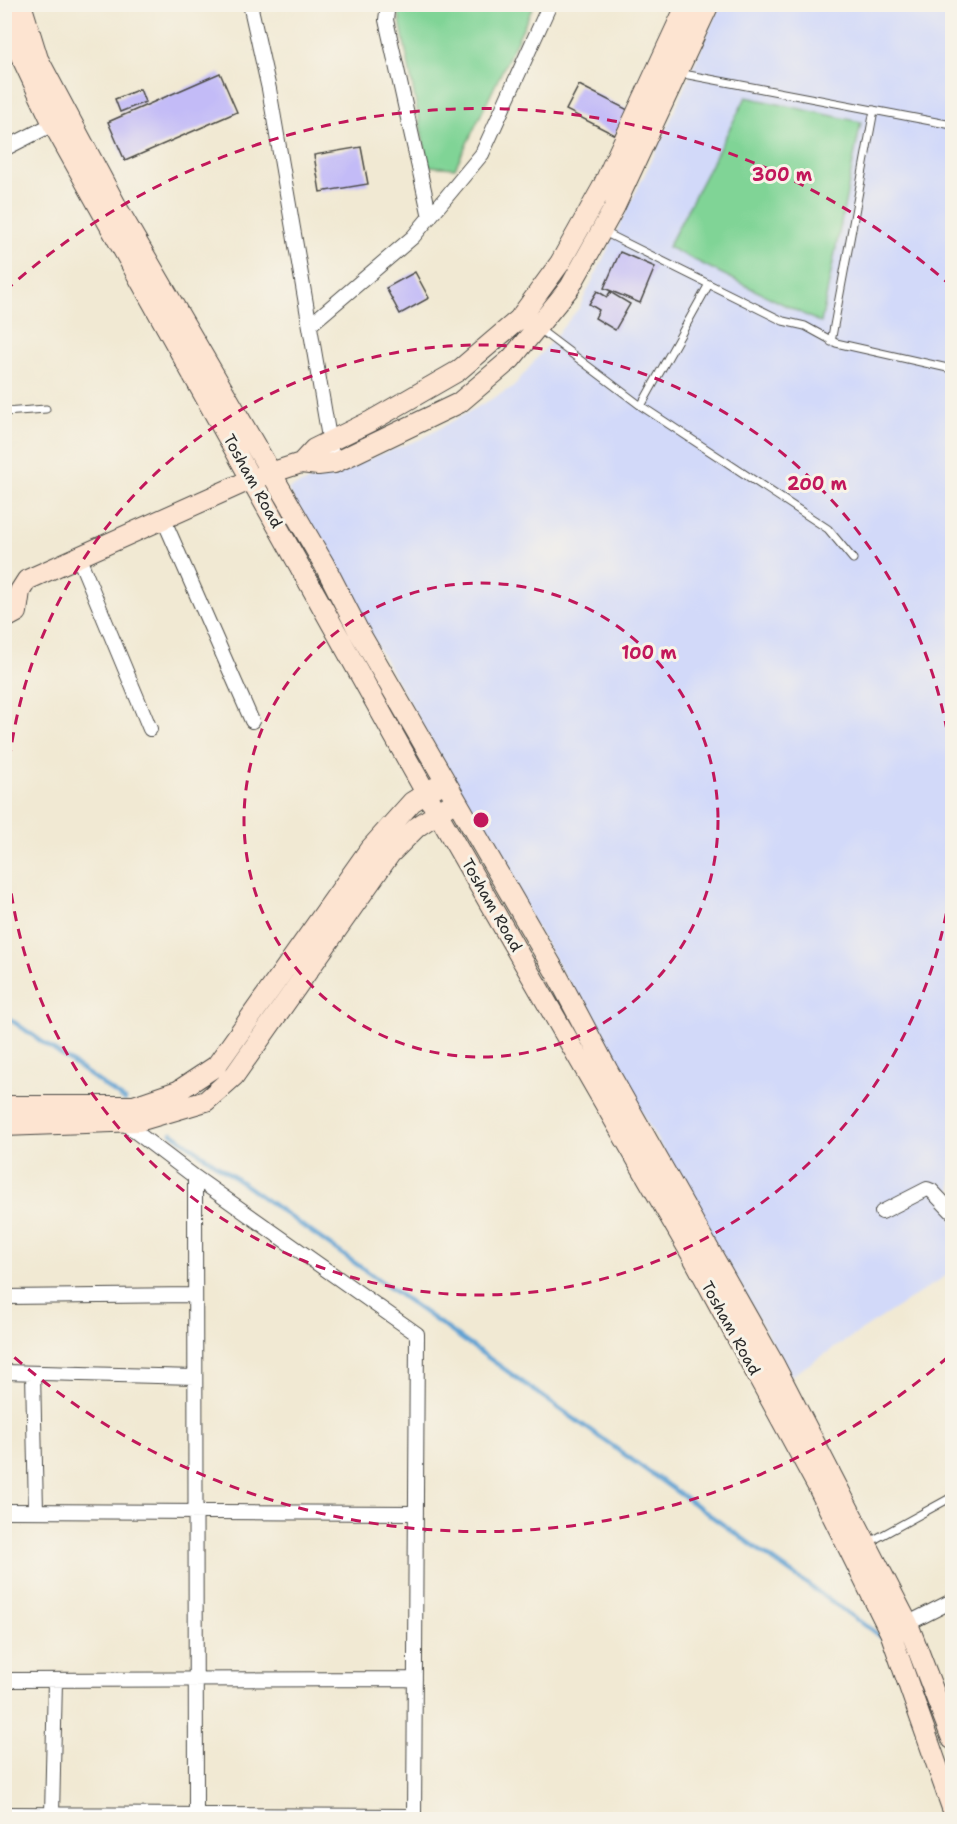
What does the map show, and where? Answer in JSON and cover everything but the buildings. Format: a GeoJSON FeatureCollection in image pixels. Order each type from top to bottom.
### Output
{"type":"FeatureCollection","features":[{"type":"Feature","properties":{"kind":"main road","name":"Tosham Road"},"geometry":{"type":"LineString","coordinates":[[21,4],[38,59],[261,476],[426,793],[447,807],[556,973],[608,1071],[776,1366],[908,1624],[952,1739]]}},
{"type":"Feature","properties":{"kind":"main road"},"geometry":{"type":"LineString","coordinates":[[301,463],[314,449],[329,440],[393,408],[458,371],[519,319],[560,263],[584,222],[687,4]]}},
{"type":"Feature","properties":{"kind":"main road"},"geometry":{"type":"LineString","coordinates":[[4,619],[17,612],[20,591],[27,580],[261,476],[301,463],[318,465],[334,463],[459,403],[511,359],[570,287],[602,231],[709,4]]}},
{"type":"Feature","properties":{"kind":"main road","name":"Tosham Road"},"geometry":{"type":"LineString","coordinates":[[4,14],[10,33],[53,124],[261,476],[324,564],[444,783],[447,807],[818,1487],[890,1632],[948,1780],[952,1808]]}},
{"type":"Feature","properties":{"kind":"main road"},"geometry":{"type":"LineString","coordinates":[[393,408],[404,430]]}},
{"type":"Feature","properties":{"kind":"main road"},"geometry":{"type":"LineString","coordinates":[[4,1106],[134,1106],[178,1091],[216,1066],[388,825],[412,802],[444,783]]}},
{"type":"Feature","properties":{"kind":"main road"},"geometry":{"type":"LineString","coordinates":[[4,1126],[139,1121],[206,1101],[234,1076],[390,854],[417,827],[447,807]]}},
{"type":"Feature","properties":{"kind":"street"},"geometry":{"type":"LineString","coordinates":[[250,4],[269,88],[334,463]]}},
{"type":"Feature","properties":{"kind":"street"},"geometry":{"type":"LineString","coordinates":[[388,4],[386,20],[430,217]]}},
{"type":"Feature","properties":{"kind":"street"},"geometry":{"type":"LineString","coordinates":[[310,325],[414,237],[482,154],[550,4]]}},
{"type":"Feature","properties":{"kind":"street"},"geometry":{"type":"LineString","coordinates":[[4,149],[53,124]]}},
{"type":"Feature","properties":{"kind":"street"},"geometry":{"type":"LineString","coordinates":[[163,518],[252,721]]}},
{"type":"Feature","properties":{"kind":"street"},"geometry":{"type":"LineString","coordinates":[[79,558],[150,729]]}},
{"type":"Feature","properties":{"kind":"street"},"geometry":{"type":"LineString","coordinates":[[4,1814],[197,1818],[414,1818],[417,1334],[195,1177],[101,1106]]}},
{"type":"Feature","properties":{"kind":"street"},"geometry":{"type":"LineString","coordinates":[[195,1177],[197,1818]]}},
{"type":"Feature","properties":{"kind":"street"},"geometry":{"type":"LineString","coordinates":[[882,1212],[927,1189],[932,1191],[952,1212]]}},
{"type":"Feature","properties":{"kind":"street"},"geometry":{"type":"LineString","coordinates":[[4,1297],[195,1295]]}},
{"type":"Feature","properties":{"kind":"street"},"geometry":{"type":"LineString","coordinates":[[4,1372],[195,1377]]}},
{"type":"Feature","properties":{"kind":"street"},"geometry":{"type":"LineString","coordinates":[[33,1373],[36,1511]]}},
{"type":"Feature","properties":{"kind":"street"},"geometry":{"type":"LineString","coordinates":[[4,1511],[416,1513]]}},
{"type":"Feature","properties":{"kind":"street"},"geometry":{"type":"LineString","coordinates":[[890,1632],[952,1601]]}},
{"type":"Feature","properties":{"kind":"street"},"geometry":{"type":"LineString","coordinates":[[4,1680],[415,1679]]}},
{"type":"Feature","properties":{"kind":"street"},"geometry":{"type":"LineString","coordinates":[[52,1815],[55,1680]]}},
{"type":"Feature","properties":{"kind":"lane"},"geometry":{"type":"LineString","coordinates":[[660,63],[677,73],[952,124]]}},
{"type":"Feature","properties":{"kind":"lane"},"geometry":{"type":"LineString","coordinates":[[831,342],[874,110]]}},
{"type":"Feature","properties":{"kind":"lane"},"geometry":{"type":"LineString","coordinates":[[584,222],[783,321],[813,330],[831,342],[952,369]]}},
{"type":"Feature","properties":{"kind":"lane"},"geometry":{"type":"LineString","coordinates":[[642,406],[709,284]]}},
{"type":"Feature","properties":{"kind":"lane"},"geometry":{"type":"LineString","coordinates":[[537,327],[642,406],[828,530],[853,559]]}},
{"type":"Feature","properties":{"kind":"lane"},"geometry":{"type":"LineString","coordinates":[[4,412],[45,409]]}},
{"type":"Feature","properties":{"kind":"lane"},"geometry":{"type":"LineString","coordinates":[[868,1543],[952,1497]]}},
{"type":"Feature","properties":{"kind":"shaded area"},"geometry":{"type":"Polygon","coordinates":[[[720,5],[952,5],[952,1272],[791,1376],[288,489],[421,439],[513,387],[579,308],[664,135],[720,5]]]}},
{"type":"Feature","properties":{"kind":"green space"},"geometry":{"type":"Polygon","coordinates":[[[397,5],[534,5],[455,168],[428,166],[397,5]]]}},
{"type":"Feature","properties":{"kind":"green space"},"geometry":{"type":"Polygon","coordinates":[[[746,97],[861,122],[821,323],[668,247],[746,97]]]}},
{"type":"Feature","properties":{"kind":"waterway"},"geometry":{"type":"LineString","coordinates":[[4,1015],[125,1100]]}},
{"type":"Feature","properties":{"kind":"waterway"},"geometry":{"type":"LineString","coordinates":[[172,1133],[887,1641]]}},
{"type":"Feature","properties":{"kind":"waterway"},"geometry":{"type":"LineString","coordinates":[[938,1677],[952,1687]]}}]}
